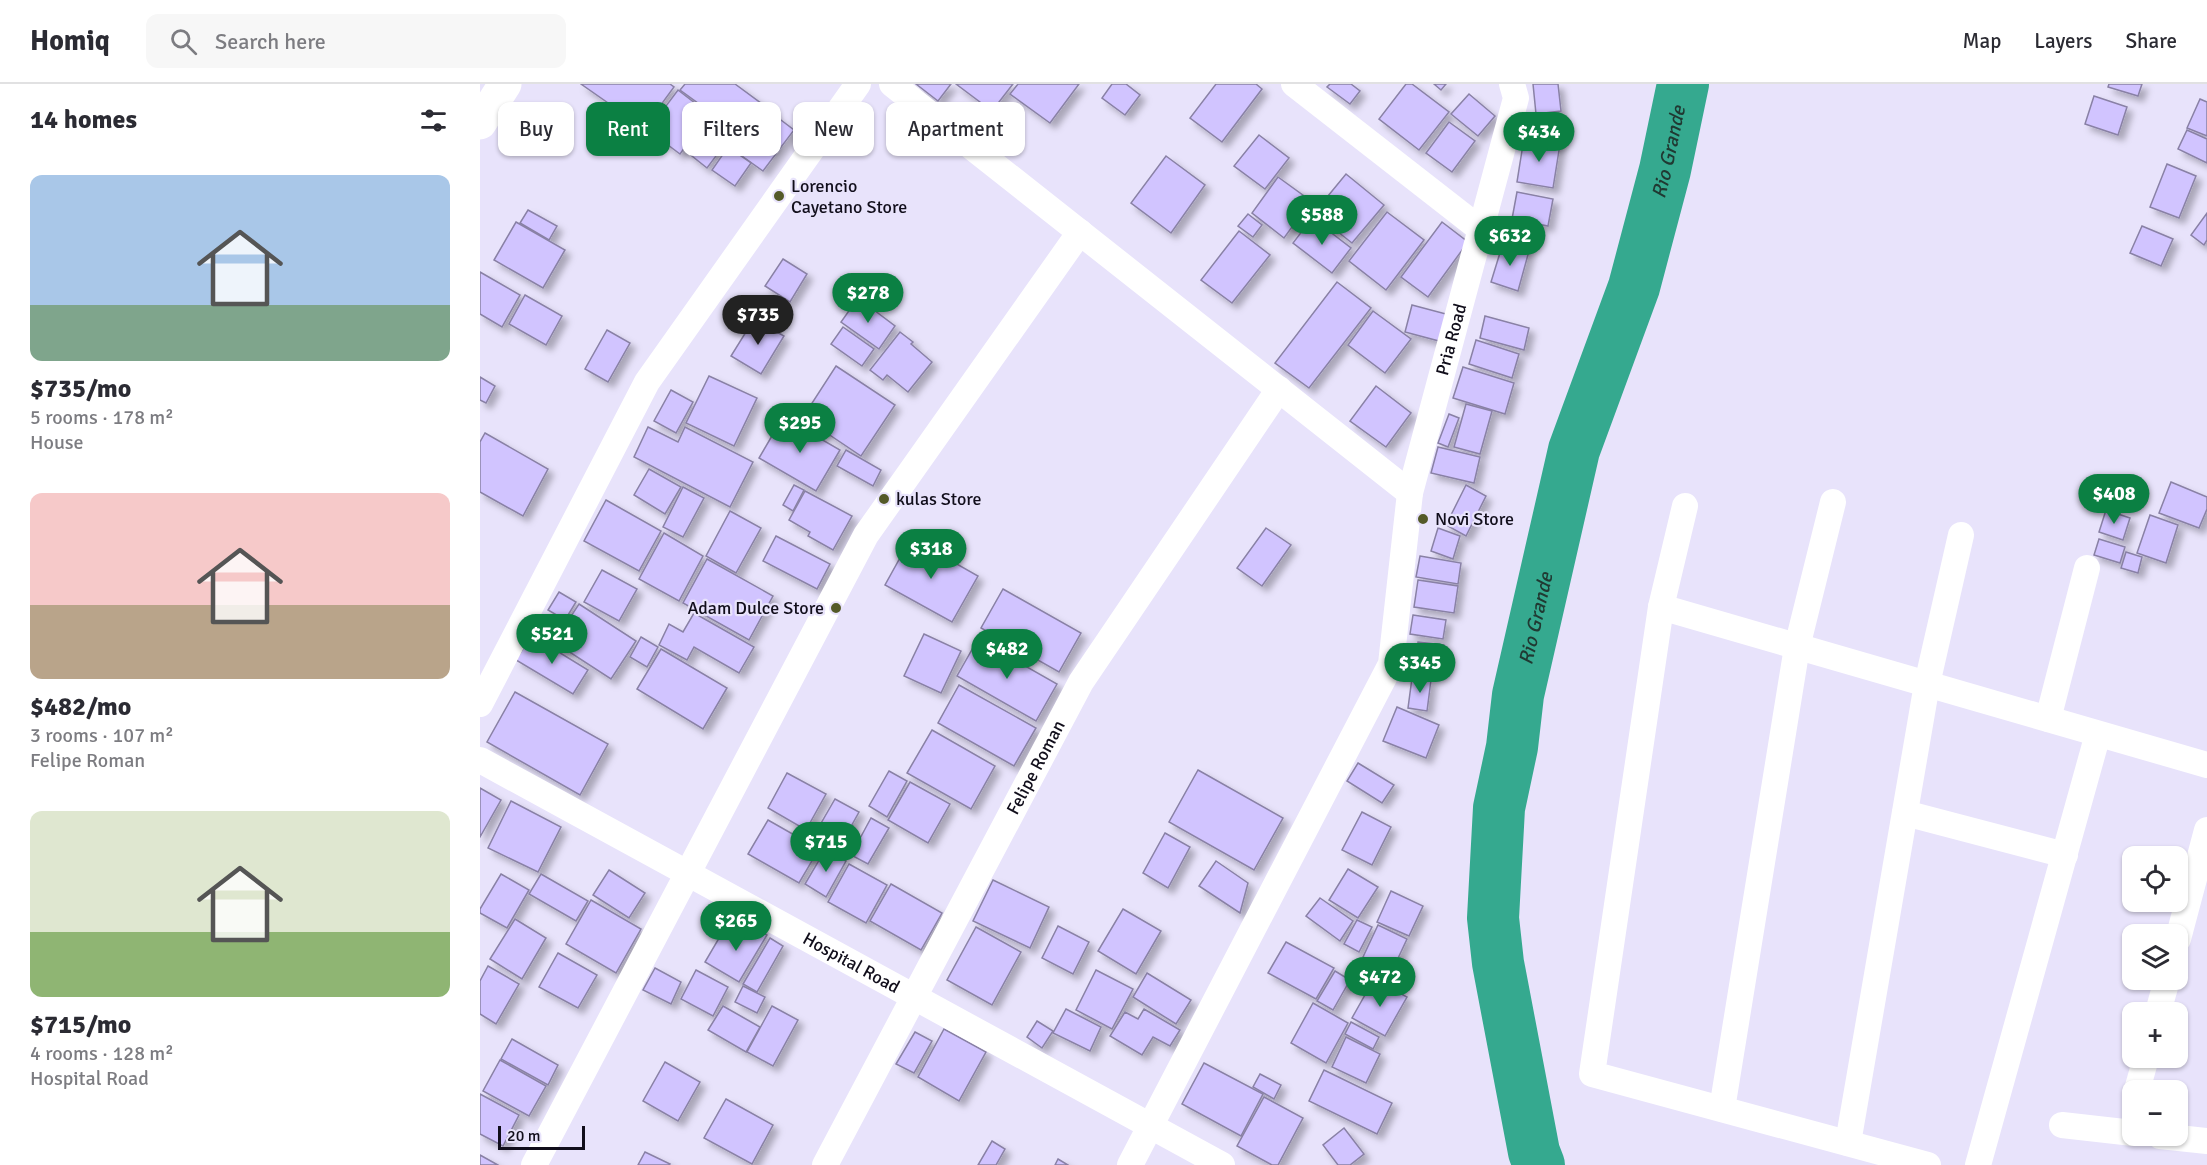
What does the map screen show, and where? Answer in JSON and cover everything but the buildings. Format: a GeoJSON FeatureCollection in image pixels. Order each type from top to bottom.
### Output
{"type":"FeatureCollection","features":[{"type":"Feature","properties":{"kind":"main road"},"geometry":{"type":"LineString","coordinates":[[480,123],[505,84]]}},
{"type":"Feature","properties":{"kind":"street"},"geometry":{"type":"LineString","coordinates":[[480,704],[647,381],[858,84]]}},
{"type":"Feature","properties":{"kind":"street"},"geometry":{"type":"LineString","coordinates":[[892,84],[1410,493]]}},
{"type":"Feature","properties":{"kind":"street"},"geometry":{"type":"LineString","coordinates":[[1294,84],[1480,229]]}},
{"type":"Feature","properties":{"kind":"street","name":"Pria Road"},"geometry":{"type":"LineString","coordinates":[[1130,1165],[1391,664],[1410,493],[1516,98],[1512,84]]}},
{"type":"Feature","properties":{"kind":"street"},"geometry":{"type":"LineString","coordinates":[[534,1165],[866,535],[1080,232]]}},
{"type":"Feature","properties":{"kind":"street","name":"Felipe Roman"},"geometry":{"type":"LineString","coordinates":[[825,1165],[1081,682],[1279,390]]}},
{"type":"Feature","properties":{"kind":"street"},"geometry":{"type":"LineString","coordinates":[[1722,1109],[1797,647],[1833,502]]}},
{"type":"Feature","properties":{"kind":"street"},"geometry":{"type":"LineString","coordinates":[[1685,506],[1661,607],[1592,1074],[1928,1165]]}},
{"type":"Feature","properties":{"kind":"street"},"geometry":{"type":"LineString","coordinates":[[1848,1143],[1927,684],[1961,535]]}},
{"type":"Feature","properties":{"kind":"street"},"geometry":{"type":"LineString","coordinates":[[2048,719],[2087,568]]}},
{"type":"Feature","properties":{"kind":"street"},"geometry":{"type":"LineString","coordinates":[[1661,607],[2207,765]]}},
{"type":"Feature","properties":{"kind":"street"},"geometry":{"type":"LineString","coordinates":[[1978,1165],[2098,734]]}},
{"type":"Feature","properties":{"kind":"street","name":"Hospital Road"},"geometry":{"type":"LineString","coordinates":[[480,760],[1222,1165]]}},
{"type":"Feature","properties":{"kind":"street"},"geometry":{"type":"LineString","coordinates":[[1905,813],[2065,855]]}},
{"type":"Feature","properties":{"kind":"street"},"geometry":{"type":"LineString","coordinates":[[2182,924],[2207,830]]}},
{"type":"Feature","properties":{"kind":"street"},"geometry":{"type":"LineString","coordinates":[[2062,1125],[2122,1131]]}},
{"type":"Feature","properties":{"kind":"street"},"geometry":{"type":"LineString","coordinates":[[2188,1139],[2207,1141]]}},
{"type":"Feature","properties":{"kind":"waterway","name":"Rio Grande"},"geometry":{"type":"LineString","coordinates":[[1539,1165],[1534,1152],[1498,963],[1493,918],[1499,808],[1512,747],[1518,695],[1574,450],[1634,287],[1665,170],[1683,84]]}},
{"type":"Feature","properties":{"kind":"place","name":"Lorencio Cayetano Store"},"geometry":{"type":"Point","coordinates":[779,196]}},
{"type":"Feature","properties":{"kind":"place","name":"kulas Store"},"geometry":{"type":"Point","coordinates":[884,499]}},
{"type":"Feature","properties":{"kind":"place","name":"Novi Store"},"geometry":{"type":"Point","coordinates":[1423,519]}},
{"type":"Feature","properties":{"kind":"place","name":"Adam Dulce Store"},"geometry":{"type":"Point","coordinates":[836,608]}}]}
